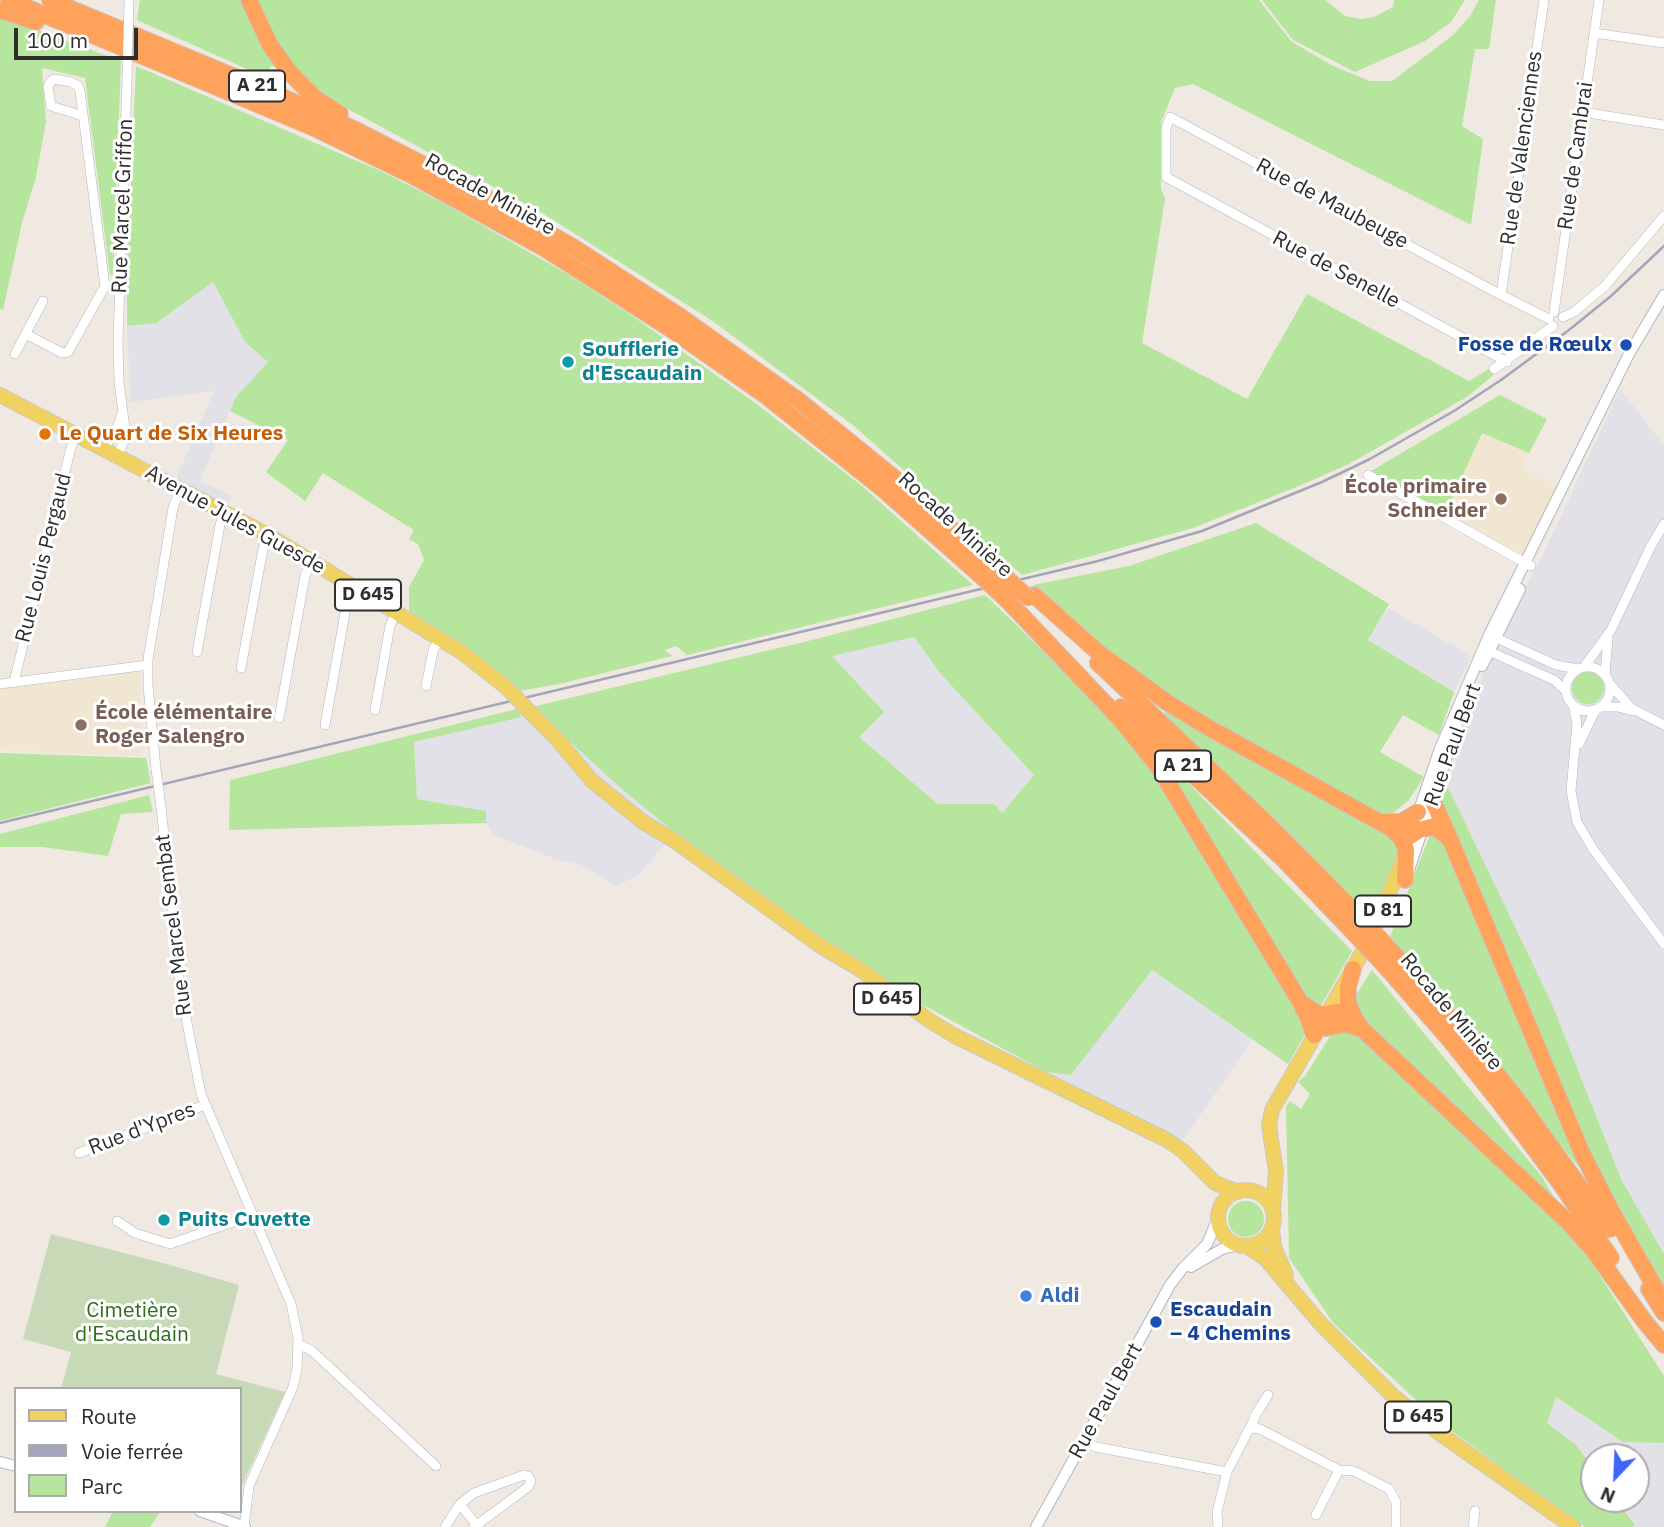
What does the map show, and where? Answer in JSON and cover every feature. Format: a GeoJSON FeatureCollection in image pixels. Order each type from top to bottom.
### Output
{"type":"FeatureCollection","features":[{"type":"Feature","properties":{"kind":"highway","name":"Rocade Minière"},"geometry":{"type":"LineString","coordinates":[[9,0],[287,116],[383,161],[499,223],[605,286],[684,338],[805,426],[896,500],[981,575],[1271,848],[1357,925]]}},
{"type":"Feature","properties":{"kind":"highway","name":"Rocade Minière"},"geometry":{"type":"LineString","coordinates":[[50,0],[276,94],[433,169],[573,247],[714,339],[836,430],[1031,596],[1274,830],[1357,925],[1462,1031],[1533,1120],[1603,1218],[1664,1313]]}},
{"type":"Feature","properties":{"kind":"highway"},"geometry":{"type":"LineString","coordinates":[[249,0],[275,53],[301,86],[323,103],[413,153],[433,169]]}},
{"type":"Feature","properties":{"kind":"highway"},"geometry":{"type":"LineString","coordinates":[[0,10],[98,44],[145,57]]}},
{"type":"Feature","properties":{"kind":"highway"},"geometry":{"type":"LineString","coordinates":[[1031,596],[1099,653],[1167,703],[1211,729],[1381,822],[1401,838],[1413,838],[1437,828],[1450,839]]}},
{"type":"Feature","properties":{"kind":"highway"},"geometry":{"type":"LineString","coordinates":[[1009,602],[1118,717],[1157,765],[1308,1018],[1362,1029]]}},
{"type":"Feature","properties":{"kind":"highway"},"geometry":{"type":"LineString","coordinates":[[1432,799],[1582,1153],[1656,1289],[1655,1298]]}},
{"type":"Feature","properties":{"kind":"highway"},"geometry":{"type":"LineString","coordinates":[[1381,822],[1401,822],[1418,812]]}},
{"type":"Feature","properties":{"kind":"highway"},"geometry":{"type":"LineString","coordinates":[[1405,880],[1413,838]]}},
{"type":"Feature","properties":{"kind":"highway","name":"Rocade Minière"},"geometry":{"type":"LineString","coordinates":[[1390,960],[1531,1143],[1589,1224],[1664,1343]]}},
{"type":"Feature","properties":{"kind":"highway"},"geometry":{"type":"LineString","coordinates":[[1353,969],[1347,996],[1350,1012],[1362,1029],[1562,1215],[1593,1250],[1645,1322],[1664,1343]]}},
{"type":"Feature","properties":{"kind":"main road","name":"Avenue Jules Guesde"},"geometry":{"type":"LineString","coordinates":[[0,395],[268,535],[439,638],[479,664],[506,687],[611,789],[676,841],[822,947],[855,966],[930,1021],[960,1039],[1143,1127],[1177,1146],[1217,1184],[1242,1191]]}},
{"type":"Feature","properties":{"kind":"main road","name":"Rue Paul Bert"},"geometry":{"type":"LineString","coordinates":[[1326,1023],[1381,917],[1413,838]]}},
{"type":"Feature","properties":{"kind":"main road","name":"Rue Paul Bert"},"geometry":{"type":"LineString","coordinates":[[1273,1210],[1276,1172],[1269,1133],[1271,1115],[1300,1063],[1347,996],[1381,938],[1405,880]]}},
{"type":"Feature","properties":{"kind":"main road","name":"Avenue Jules Guesde"},"geometry":{"type":"LineString","coordinates":[[1143,1127],[1177,1155],[1198,1177],[1215,1199],[1219,1215]]}},
{"type":"Feature","properties":{"kind":"main road"},"geometry":{"type":"LineString","coordinates":[[1242,1191],[1264,1197],[1273,1210],[1272,1229],[1261,1243],[1242,1246],[1225,1236],[1219,1215],[1224,1201],[1242,1191],[1264,1181],[1271,1170],[1273,1160]]}},
{"type":"Feature","properties":{"kind":"main road","name":"D 645"},"geometry":{"type":"LineString","coordinates":[[1272,1229],[1274,1247],[1294,1292]]}},
{"type":"Feature","properties":{"kind":"main road","name":"D 645"},"geometry":{"type":"LineString","coordinates":[[1242,1246],[1265,1258],[1340,1345],[1393,1396],[1439,1433],[1567,1525]]}},
{"type":"Feature","properties":{"kind":"street","name":"Rue Marcel Griffon"},"geometry":{"type":"LineString","coordinates":[[117,456],[126,437],[118,340],[129,0]]}},
{"type":"Feature","properties":{"kind":"street","name":"Rue de Valenciennes"},"geometry":{"type":"LineString","coordinates":[[1501,295],[1544,0]]}},
{"type":"Feature","properties":{"kind":"street","name":"Rue de Cambrai"},"geometry":{"type":"LineString","coordinates":[[1552,319],[1599,0]]}},
{"type":"Feature","properties":{"kind":"street"},"geometry":{"type":"LineString","coordinates":[[1594,33],[1664,43]]}},
{"type":"Feature","properties":{"kind":"street","name":"Rue Marcel Griffon"},"geometry":{"type":"LineString","coordinates":[[83,116],[51,106],[48,87],[51,81],[57,79],[78,86],[83,116],[105,286]]}},
{"type":"Feature","properties":{"kind":"street"},"geometry":{"type":"LineString","coordinates":[[1582,113],[1664,125]]}},
{"type":"Feature","properties":{"kind":"street","name":"Rue de Maubeuge"},"geometry":{"type":"LineString","coordinates":[[1166,177],[1166,128],[1170,117],[1501,295],[1552,319]]}},
{"type":"Feature","properties":{"kind":"street","name":"Rue de Senelle"},"geometry":{"type":"LineString","coordinates":[[1166,177],[1507,362]]}},
{"type":"Feature","properties":{"kind":"street"},"geometry":{"type":"LineString","coordinates":[[1494,369],[1507,362],[1552,319],[1561,325],[1563,317],[1587,302],[1605,286],[1664,216]]}},
{"type":"Feature","properties":{"kind":"street"},"geometry":{"type":"LineString","coordinates":[[26,334],[62,353],[70,351],[105,286],[120,286]]}},
{"type":"Feature","properties":{"kind":"street","name":"Rue Paul Bert"},"geometry":{"type":"LineString","coordinates":[[1405,880],[1418,812],[1439,751],[1633,345],[1664,295]]}},
{"type":"Feature","properties":{"kind":"street"},"geometry":{"type":"LineString","coordinates":[[15,354],[43,301]]}},
{"type":"Feature","properties":{"kind":"street","name":"Rue Marcel Griffon"},"geometry":{"type":"LineString","coordinates":[[104,449],[117,428],[122,412]]}},
{"type":"Feature","properties":{"kind":"street","name":"Rue Louis Pergaud"},"geometry":{"type":"LineString","coordinates":[[14,681],[76,435]]}},
{"type":"Feature","properties":{"kind":"street"},"geometry":{"type":"LineString","coordinates":[[1368,475],[1528,565]]}},
{"type":"Feature","properties":{"kind":"street","name":"Rue Marcel Sembat"},"geometry":{"type":"LineString","coordinates":[[180,489],[173,508],[148,665],[156,769],[180,987],[205,1105],[291,1304],[299,1345],[298,1369],[291,1393],[247,1489],[245,1527]]}},
{"type":"Feature","properties":{"kind":"street"},"geometry":{"type":"LineString","coordinates":[[197,652],[224,512]]}},
{"type":"Feature","properties":{"kind":"street"},"geometry":{"type":"LineString","coordinates":[[1566,691],[1569,677],[1596,653],[1611,630],[1664,524]]}},
{"type":"Feature","properties":{"kind":"street"},"geometry":{"type":"LineString","coordinates":[[241,668],[262,549],[268,535]]}},
{"type":"Feature","properties":{"kind":"street"},"geometry":{"type":"LineString","coordinates":[[279,718],[305,576],[311,561]]}},
{"type":"Feature","properties":{"kind":"street"},"geometry":{"type":"LineString","coordinates":[[325,725],[347,602],[354,587]]}},
{"type":"Feature","properties":{"kind":"street"},"geometry":{"type":"LineString","coordinates":[[375,710],[390,626],[396,612]]}},
{"type":"Feature","properties":{"kind":"street"},"geometry":{"type":"LineString","coordinates":[[1576,753],[1598,708],[1609,695],[1605,657],[1611,630]]}},
{"type":"Feature","properties":{"kind":"street"},"geometry":{"type":"LineString","coordinates":[[1493,636],[1556,665],[1595,668],[1607,678],[1623,700],[1638,712],[1664,725]]}},
{"type":"Feature","properties":{"kind":"street"},"geometry":{"type":"LineString","coordinates":[[426,686],[433,651],[439,638]]}},
{"type":"Feature","properties":{"kind":"street"},"geometry":{"type":"LineString","coordinates":[[1486,650],[1550,678],[1566,691],[1577,719],[1576,753],[1571,783],[1572,800],[1581,829],[1664,944]]}},
{"type":"Feature","properties":{"kind":"street","name":"Rue Paul Bert"},"geometry":{"type":"LineString","coordinates":[[1413,838],[1432,799],[1486,650]]}},
{"type":"Feature","properties":{"kind":"street"},"geometry":{"type":"LineString","coordinates":[[0,684],[148,665]]}},
{"type":"Feature","properties":{"kind":"street"},"geometry":{"type":"LineString","coordinates":[[1573,705],[1584,710],[1618,707],[1638,712]]}},
{"type":"Feature","properties":{"kind":"street","name":"Rue d'Ypres"},"geometry":{"type":"LineString","coordinates":[[79,1153],[205,1105]]}},
{"type":"Feature","properties":{"kind":"street"},"geometry":{"type":"LineString","coordinates":[[117,1222],[135,1233],[170,1244],[253,1215]]}},
{"type":"Feature","properties":{"kind":"street","name":"Rue Paul Bert"},"geometry":{"type":"LineString","coordinates":[[1036,1527],[1177,1276],[1208,1244],[1219,1215]]}},
{"type":"Feature","properties":{"kind":"street"},"geometry":{"type":"LineString","coordinates":[[1177,1276],[1222,1250],[1242,1246]]}},
{"type":"Feature","properties":{"kind":"street"},"geometry":{"type":"LineString","coordinates":[[299,1345],[311,1350],[436,1466]]}},
{"type":"Feature","properties":{"kind":"street"},"geometry":{"type":"LineString","coordinates":[[1219,1527],[1217,1512],[1227,1472],[1255,1414],[1268,1395]]}},
{"type":"Feature","properties":{"kind":"street"},"geometry":{"type":"LineString","coordinates":[[1250,1429],[1260,1429],[1339,1470],[1358,1473],[1392,1492],[1396,1502],[1396,1527]]}},
{"type":"Feature","properties":{"kind":"street"},"geometry":{"type":"LineString","coordinates":[[1084,1442],[1096,1447],[1227,1472]]}},
{"type":"Feature","properties":{"kind":"street"},"geometry":{"type":"LineString","coordinates":[[1316,1515],[1339,1470]]}},
{"type":"Feature","properties":{"kind":"street"},"geometry":{"type":"LineString","coordinates":[[445,1527],[460,1504],[481,1489],[524,1475],[530,1477],[528,1487],[476,1526],[460,1504]]}},
{"type":"Feature","properties":{"kind":"street"},"geometry":{"type":"LineString","coordinates":[[1473,1527],[1475,1511]]}},
{"type":"Feature","properties":{"kind":"street"},"geometry":{"type":"LineString","coordinates":[[206,1513],[245,1527]]}},
{"type":"Feature","properties":{"kind":"shaded area"},"geometry":{"type":"Polygon","coordinates":[[[213,282],[245,342],[268,362],[236,397],[201,478],[201,482],[233,496],[226,504],[176,479],[214,391],[131,402],[127,326],[156,323],[213,282]]]}},
{"type":"Feature","properties":{"kind":"shaded area"},"geometry":{"type":"Polygon","coordinates":[[[1620,389],[1664,445],[1664,1254],[1621,1179],[1552,1004],[1448,787],[1485,667],[1544,553],[1620,389]]]}},
{"type":"Feature","properties":{"kind":"shaded area","name":"École primaire Schneider"},"geometry":{"type":"Polygon","coordinates":[[[1482,433],[1529,453],[1522,469],[1556,486],[1523,555],[1446,512],[1482,433]]]}},
{"type":"Feature","properties":{"kind":"shaded area"},"geometry":{"type":"Polygon","coordinates":[[[1388,608],[1471,656],[1454,692],[1368,640],[1388,608]]]}},
{"type":"Feature","properties":{"kind":"shaded area"},"geometry":{"type":"Polygon","coordinates":[[[914,637],[939,672],[1034,775],[1002,813],[994,804],[938,804],[859,737],[831,656],[914,637]]]}},
{"type":"Feature","properties":{"kind":"shaded area","name":"École élémentaire Roger Salengro"},"geometry":{"type":"Polygon","coordinates":[[[138,671],[140,753],[137,756],[0,750],[0,689],[138,671]]]}},
{"type":"Feature","properties":{"kind":"shaded area"},"geometry":{"type":"Polygon","coordinates":[[[539,713],[625,792],[678,835],[663,846],[641,872],[617,887],[581,865],[555,859],[494,835],[486,823],[486,811],[417,799],[414,742],[539,713]]]}},
{"type":"Feature","properties":{"kind":"shaded area"},"geometry":{"type":"Polygon","coordinates":[[[1152,970],[1252,1039],[1181,1144],[1046,1072],[1071,1075],[1152,970]]]}},
{"type":"Feature","properties":{"kind":"shaded area"},"geometry":{"type":"Polygon","coordinates":[[[1555,1397],[1623,1442],[1664,1443],[1664,1527],[1632,1527],[1635,1524],[1627,1513],[1650,1513],[1650,1443],[1580,1443],[1580,1450],[1547,1424],[1555,1397]]]}},
{"type":"Feature","properties":{"kind":"green space"},"geometry":{"type":"Polygon","coordinates":[[[140,0],[1259,0],[1292,42],[1333,66],[1370,81],[1392,81],[1452,36],[1470,16],[1479,0],[1496,0],[1489,49],[1475,49],[1462,126],[1483,139],[1471,225],[1193,84],[1175,88],[1161,122],[1161,189],[1165,199],[1142,343],[1247,399],[1307,294],[1469,381],[1494,366],[1497,372],[1467,397],[1349,464],[1299,486],[1193,528],[1022,575],[854,426],[714,322],[539,211],[329,99],[291,68],[271,66],[265,77],[137,20],[140,0]]]}},
{"type":"Feature","properties":{"kind":"green space"},"geometry":{"type":"Polygon","coordinates":[[[1262,0],[1325,0],[1345,16],[1360,19],[1374,17],[1393,7],[1394,0],[1465,0],[1451,22],[1425,41],[1355,72],[1293,40],[1262,0]]]}},
{"type":"Feature","properties":{"kind":"green space"},"geometry":{"type":"Polygon","coordinates":[[[0,19],[44,32],[121,61],[113,275],[110,275],[85,78],[42,68],[46,122],[36,177],[22,223],[3,310],[0,309],[0,19]]]}},
{"type":"Feature","properties":{"kind":"green space"},"geometry":{"type":"Polygon","coordinates":[[[136,66],[383,172],[569,275],[631,315],[754,402],[862,486],[973,585],[687,655],[676,646],[665,650],[672,656],[564,683],[519,691],[457,640],[409,611],[409,587],[424,560],[418,544],[409,539],[414,530],[323,473],[305,501],[266,472],[288,440],[230,411],[236,397],[268,362],[245,342],[213,282],[156,323],[127,326],[136,66]]]}},
{"type":"Feature","properties":{"kind":"green space"},"geometry":{"type":"Polygon","coordinates":[[[1500,395],[1547,419],[1529,453],[1482,433],[1446,512],[1371,471],[1500,395]]]}},
{"type":"Feature","properties":{"kind":"green space"},"geometry":{"type":"Polygon","coordinates":[[[1256,523],[1389,604],[1368,640],[1454,692],[1439,735],[1403,715],[1380,752],[1424,777],[1408,801],[1389,816],[1398,853],[1373,918],[1274,818],[1163,715],[1174,701],[1130,669],[1033,585],[1129,566],[1256,523]]]}},
{"type":"Feature","properties":{"kind":"green space"},"geometry":{"type":"Polygon","coordinates":[[[985,595],[1082,688],[1144,761],[1161,755],[1352,951],[1288,1064],[1152,970],[1071,1075],[1046,1072],[912,999],[678,835],[625,792],[532,707],[816,639],[985,595]],[[914,637],[832,656],[884,712],[859,737],[938,804],[994,804],[1002,813],[1034,775],[939,672],[914,637]]]}},
{"type":"Feature","properties":{"kind":"green space"},"geometry":{"type":"Polygon","coordinates":[[[1588,672],[1599,677],[1604,688],[1599,699],[1588,704],[1577,699],[1572,688],[1577,677],[1588,672]]]}},
{"type":"Feature","properties":{"kind":"green space"},"geometry":{"type":"Polygon","coordinates":[[[517,709],[522,717],[414,742],[417,799],[486,811],[486,823],[229,830],[230,780],[517,709]]]}},
{"type":"Feature","properties":{"kind":"green space"},"geometry":{"type":"Polygon","coordinates":[[[0,753],[146,758],[151,783],[0,821],[0,753]]]}},
{"type":"Feature","properties":{"kind":"green space"},"geometry":{"type":"Polygon","coordinates":[[[1448,787],[1552,1004],[1621,1179],[1664,1254],[1664,1294],[1592,1158],[1578,1166],[1390,937],[1430,835],[1452,827],[1441,798],[1448,787]]]}},
{"type":"Feature","properties":{"kind":"green space"},"geometry":{"type":"Polygon","coordinates":[[[149,795],[153,812],[121,814],[108,856],[43,847],[0,847],[0,834],[149,795]]]}},
{"type":"Feature","properties":{"kind":"green space"},"geometry":{"type":"Polygon","coordinates":[[[1372,970],[1542,1177],[1597,1271],[1664,1376],[1664,1443],[1623,1442],[1556,1397],[1547,1423],[1580,1450],[1580,1513],[1626,1513],[1635,1525],[1585,1527],[1442,1424],[1334,1324],[1289,1258],[1286,1107],[1290,1101],[1301,1109],[1310,1094],[1298,1082],[1305,1076],[1372,970]]]}},
{"type":"Feature","properties":{"kind":"green space"},"geometry":{"type":"Polygon","coordinates":[[[1246,1201],[1259,1206],[1264,1219],[1259,1232],[1246,1237],[1233,1232],[1228,1219],[1233,1206],[1246,1201]]]}},
{"type":"Feature","properties":{"kind":"green space","name":"Cimetière d'Escaudain"},"geometry":{"type":"Polygon","coordinates":[[[51,1234],[239,1285],[216,1374],[285,1392],[242,1486],[242,1387],[62,1387],[71,1352],[23,1339],[51,1234]]]}},
{"type":"Feature","properties":{"kind":"green space"},"geometry":{"type":"Polygon","coordinates":[[[112,1513],[160,1513],[150,1527],[105,1527],[112,1513]]]}},
{"type":"Feature","properties":{"kind":"railway"},"geometry":{"type":"LineString","coordinates":[[0,823],[1098,561],[1202,531],[1322,482],[1370,459],[1454,411],[1569,330],[1611,296],[1664,246]]}},
{"type":"Feature","properties":{"kind":"place","name":"Fosse de Rœulx"},"geometry":{"type":"Point","coordinates":[1626,345]}},
{"type":"Feature","properties":{"kind":"place","name":"Soufflerie d'Escaudain"},"geometry":{"type":"Point","coordinates":[568,362]}},
{"type":"Feature","properties":{"kind":"place","name":"Le Quart de Six Heures"},"geometry":{"type":"Point","coordinates":[45,434]}},
{"type":"Feature","properties":{"kind":"place","name":"École primaire Schneider"},"geometry":{"type":"Point","coordinates":[1501,499]}},
{"type":"Feature","properties":{"kind":"place","name":"École élémentaire Roger Salengro"},"geometry":{"type":"Point","coordinates":[81,725]}},
{"type":"Feature","properties":{"kind":"place","name":"Puits Cuvette"},"geometry":{"type":"Point","coordinates":[164,1220]}},
{"type":"Feature","properties":{"kind":"place","name":"Aldi"},"geometry":{"type":"Point","coordinates":[1026,1296]}},
{"type":"Feature","properties":{"kind":"place","name":"Escaudain – 4 Chemins"},"geometry":{"type":"Point","coordinates":[1156,1322]}}]}
